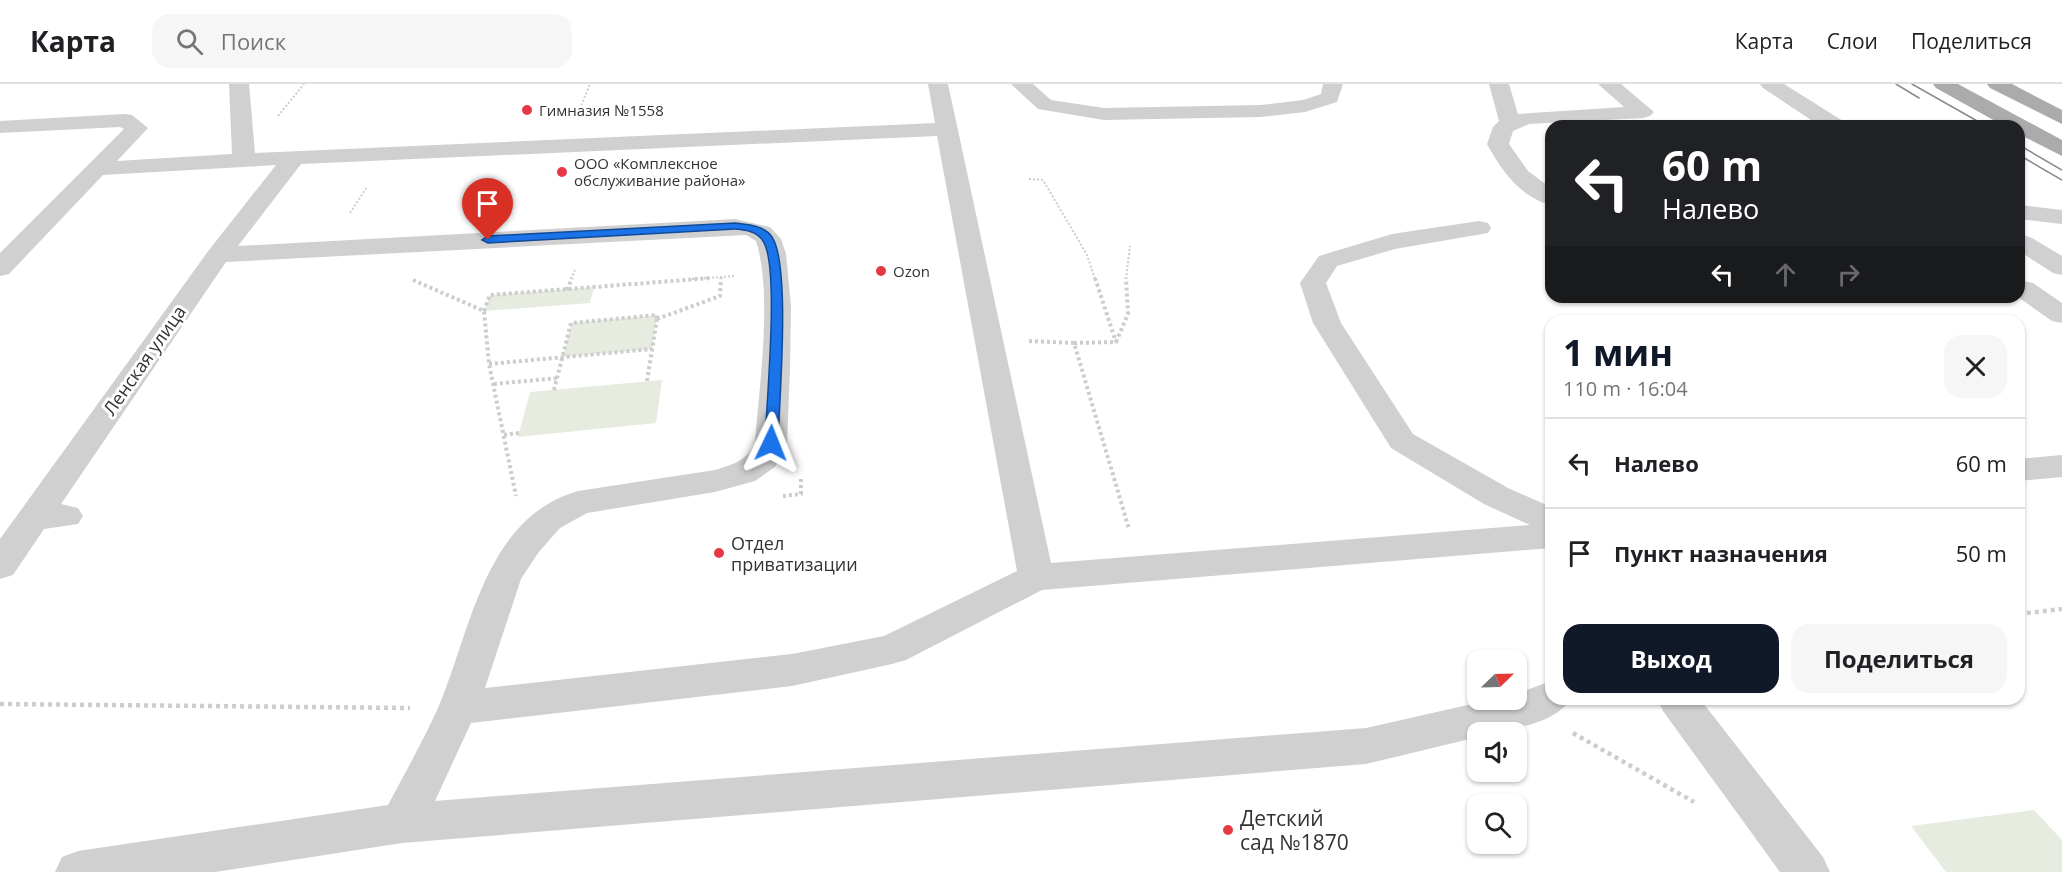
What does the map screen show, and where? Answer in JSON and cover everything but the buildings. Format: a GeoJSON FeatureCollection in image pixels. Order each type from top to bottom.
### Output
{"type":"FeatureCollection","features":[{"type":"Feature","properties":{"kind":"main road"},"geometry":{"type":"LineString","coordinates":[[1943,84],[2009,120]]}},
{"type":"Feature","properties":{"kind":"main road"},"geometry":{"type":"LineString","coordinates":[[1997,84],[2062,118]]}},
{"type":"Feature","properties":{"kind":"main road"},"geometry":{"type":"LineString","coordinates":[[2025,129],[2062,149]]}},
{"type":"Feature","properties":{"kind":"street"},"geometry":{"type":"LineString","coordinates":[[239,84],[244,160]]}},
{"type":"Feature","properties":{"kind":"street"},"geometry":{"type":"LineString","coordinates":[[938,84],[1036,577]]}},
{"type":"Feature","properties":{"kind":"street"},"geometry":{"type":"LineString","coordinates":[[1021,84],[1045,105],[1104,114],[1210,113],[1305,106],[1330,98],[1333,84]]}},
{"type":"Feature","properties":{"kind":"street"},"geometry":{"type":"LineString","coordinates":[[1499,84],[1511,124]]}},
{"type":"Feature","properties":{"kind":"street"},"geometry":{"type":"LineString","coordinates":[[1545,194],[1510,168],[1498,144],[1504,128],[1526,118],[1643,112],[1608,84]]}},
{"type":"Feature","properties":{"kind":"street"},"geometry":{"type":"LineString","coordinates":[[1770,84],[1825,120]]}},
{"type":"Feature","properties":{"kind":"street"},"geometry":{"type":"LineString","coordinates":[[0,127],[124,120],[137,128],[0,268]]}},
{"type":"Feature","properties":{"kind":"street"},"geometry":{"type":"LineString","coordinates":[[546,147],[557,123]]}},
{"type":"Feature","properties":{"kind":"street"},"geometry":{"type":"LineString","coordinates":[[97,169],[244,160],[947,129]]}},
{"type":"Feature","properties":{"kind":"street","name":"Ленская улица"},"geometry":{"type":"LineString","coordinates":[[12,541],[218,255],[293,159]]}},
{"type":"Feature","properties":{"kind":"street"},"geometry":{"type":"LineString","coordinates":[[2025,213],[2062,217]]}},
{"type":"Feature","properties":{"kind":"street"},"geometry":{"type":"LineString","coordinates":[[218,255],[735,226],[754,228],[766,237],[771,247],[777,278],[771,443],[764,459],[743,473],[715,481],[578,502],[548,520],[526,544],[504,577],[459,708],[402,823]]}},
{"type":"Feature","properties":{"kind":"street"},"geometry":{"type":"LineString","coordinates":[[1479,228],[1392,242],[1328,261],[1313,283],[1327,323],[1402,441],[1496,496],[1545,518]]}},
{"type":"Feature","properties":{"kind":"street"},"geometry":{"type":"LineString","coordinates":[[2025,244],[2062,267]]}},
{"type":"Feature","properties":{"kind":"street"},"geometry":{"type":"LineString","coordinates":[[2025,290],[2062,315]]}},
{"type":"Feature","properties":{"kind":"street"},"geometry":{"type":"LineString","coordinates":[[2025,469],[2062,466]]}},
{"type":"Feature","properties":{"kind":"street"},"geometry":{"type":"LineString","coordinates":[[12,541],[66,516]]}},
{"type":"Feature","properties":{"kind":"street"},"geometry":{"type":"LineString","coordinates":[[459,708],[792,670],[892,649],[1036,577],[1545,536]]}},
{"type":"Feature","properties":{"kind":"street"},"geometry":{"type":"LineString","coordinates":[[78,872],[402,823],[1366,746],[1539,702]]}},
{"type":"Feature","properties":{"kind":"street"},"geometry":{"type":"LineString","coordinates":[[1682,705],[1808,869]]}},
{"type":"Feature","properties":{"kind":"path"},"geometry":{"type":"LineString","coordinates":[[1029,179],[1043,180],[1087,255],[1116,342]]}},
{"type":"Feature","properties":{"kind":"path"},"geometry":{"type":"LineString","coordinates":[[1116,342],[1128,314],[1126,268],[1130,246]]}},
{"type":"Feature","properties":{"kind":"path"},"geometry":{"type":"LineString","coordinates":[[567,290],[576,267]]}},
{"type":"Feature","properties":{"kind":"path"},"geometry":{"type":"LineString","coordinates":[[526,544],[489,364],[484,311],[490,295],[740,275]]}},
{"type":"Feature","properties":{"kind":"path"},"geometry":{"type":"LineString","coordinates":[[404,276],[484,311]]}},
{"type":"Feature","properties":{"kind":"path"},"geometry":{"type":"LineString","coordinates":[[657,319],[720,296],[722,277]]}},
{"type":"Feature","properties":{"kind":"path"},"geometry":{"type":"LineString","coordinates":[[554,390],[571,322],[657,315],[648,381]]}},
{"type":"Feature","properties":{"kind":"path"},"geometry":{"type":"LineString","coordinates":[[1026,341],[1074,344],[1116,342]]}},
{"type":"Feature","properties":{"kind":"path"},"geometry":{"type":"LineString","coordinates":[[1074,344],[1131,536]]}},
{"type":"Feature","properties":{"kind":"path"},"geometry":{"type":"LineString","coordinates":[[489,364],[652,349]]}},
{"type":"Feature","properties":{"kind":"path"},"geometry":{"type":"LineString","coordinates":[[494,384],[558,378]]}},
{"type":"Feature","properties":{"kind":"path"},"geometry":{"type":"LineString","coordinates":[[504,435],[519,433]]}},
{"type":"Feature","properties":{"kind":"path"},"geometry":{"type":"LineString","coordinates":[[2025,613],[2062,609]]}},
{"type":"Feature","properties":{"kind":"path"},"geometry":{"type":"LineString","coordinates":[[1539,702],[1700,805]]}},
{"type":"Feature","properties":{"kind":"path"},"geometry":{"type":"LineString","coordinates":[[0,704],[459,708]]}},
{"type":"Feature","properties":{"kind":"shaded area"},"geometry":{"type":"Polygon","coordinates":[[[594,287],[590,303],[484,311],[490,295],[594,287]]]}},
{"type":"Feature","properties":{"kind":"shaded area"},"geometry":{"type":"Polygon","coordinates":[[[657,315],[652,349],[563,357],[571,323],[657,315]]]}},
{"type":"Feature","properties":{"kind":"shaded area"},"geometry":{"type":"Polygon","coordinates":[[[662,380],[656,423],[518,437],[530,392],[662,380]]]}},
{"type":"Feature","properties":{"kind":"shaded area"},"geometry":{"type":"Polygon","coordinates":[[[2034,810],[2062,840],[2062,872],[1946,872],[1911,826],[2034,810]]]}},
{"type":"Feature","properties":{"kind":"tram line"},"geometry":{"type":"LineString","coordinates":[[1896,84],[1919,98]]}},
{"type":"Feature","properties":{"kind":"tram line"},"geometry":{"type":"LineString","coordinates":[[1912,84],[1975,120]]}},
{"type":"Feature","properties":{"kind":"tram line"},"geometry":{"type":"LineString","coordinates":[[2025,148],[2062,170]]}},
{"type":"Feature","properties":{"kind":"tram line"},"geometry":{"type":"LineString","coordinates":[[2025,158],[2062,180]]}},
{"type":"Feature","properties":{"kind":"place","name":"Гимназия №1558"},"geometry":{"type":"Point","coordinates":[527,110]}},
{"type":"Feature","properties":{"kind":"place","name":"ООО «Комплексное обслуживание района»"},"geometry":{"type":"Point","coordinates":[562,172]}},
{"type":"Feature","properties":{"kind":"place","name":"Ozon"},"geometry":{"type":"Point","coordinates":[881,271]}},
{"type":"Feature","properties":{"kind":"place","name":"Отдел приватизации"},"geometry":{"type":"Point","coordinates":[719,553]}},
{"type":"Feature","properties":{"kind":"place","name":"Детский сад №1870"},"geometry":{"type":"Point","coordinates":[1228,830]}},
{"type":"Feature","properties":{"kind":"route"},"geometry":{"type":"LineString","coordinates":[[488,240],[735,226],[754,228],[766,237],[771,247],[777,278],[771,443]]}}]}
